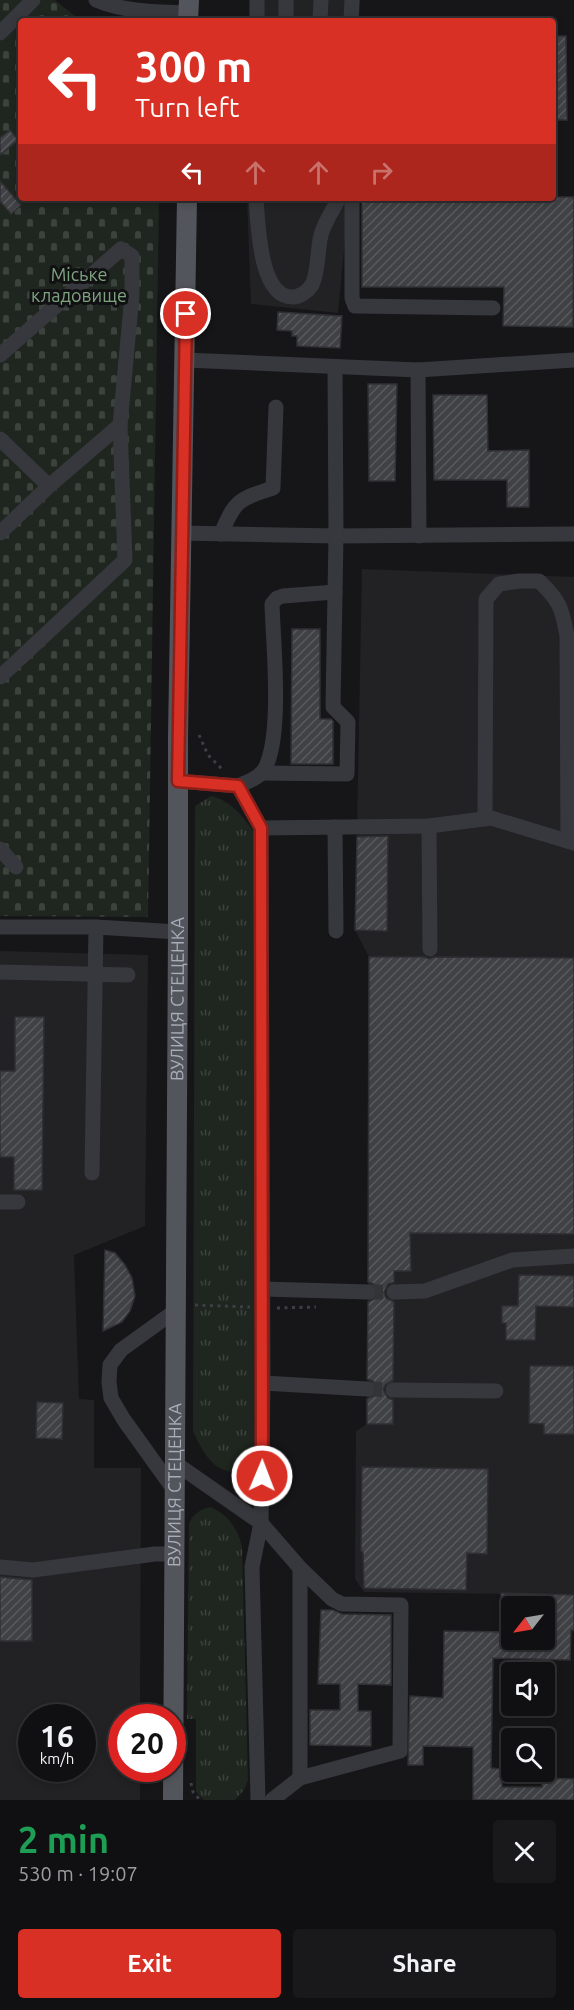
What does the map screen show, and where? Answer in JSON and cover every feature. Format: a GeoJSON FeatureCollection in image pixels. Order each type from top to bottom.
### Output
{"type":"FeatureCollection","features":[{"type":"Feature","properties":{"kind":"main road","name":"ВУЛИЦЯ СТЕЦЕНКА"},"geometry":{"type":"LineString","coordinates":[[173,1800],[178,781],[187,201]]}},
{"type":"Feature","properties":{"kind":"street"},"geometry":{"type":"LineString","coordinates":[[96,0],[110,6],[135,10],[188,11]]}},
{"type":"Feature","properties":{"kind":"street"},"geometry":{"type":"LineString","coordinates":[[257,0],[257,18]]}},
{"type":"Feature","properties":{"kind":"street"},"geometry":{"type":"LineString","coordinates":[[286,0],[286,18]]}},
{"type":"Feature","properties":{"kind":"street"},"geometry":{"type":"LineString","coordinates":[[320,18],[321,0]]}},
{"type":"Feature","properties":{"kind":"street"},"geometry":{"type":"LineString","coordinates":[[351,18],[352,0]]}},
{"type":"Feature","properties":{"kind":"street"},"geometry":{"type":"LineString","coordinates":[[0,33],[27,2]]}},
{"type":"Feature","properties":{"kind":"street"},"geometry":{"type":"LineString","coordinates":[[256,201],[258,231],[270,281],[283,296],[290,297],[298,297],[311,287],[321,234],[338,201]]}},
{"type":"Feature","properties":{"kind":"street"},"geometry":{"type":"LineString","coordinates":[[352,201],[352,298],[356,306],[493,308]]}},
{"type":"Feature","properties":{"kind":"street"},"geometry":{"type":"LineString","coordinates":[[0,356],[121,249],[132,256],[132,295],[120,425],[125,560],[0,677]]}},
{"type":"Feature","properties":{"kind":"street"},"geometry":{"type":"LineString","coordinates":[[185,360],[418,370],[574,360]]}},
{"type":"Feature","properties":{"kind":"street"},"geometry":{"type":"LineString","coordinates":[[178,781],[238,786],[261,773],[347,774],[348,722],[333,707],[336,536],[335,367]]}},
{"type":"Feature","properties":{"kind":"street"},"geometry":{"type":"LineString","coordinates":[[418,370],[419,536]]}},
{"type":"Feature","properties":{"kind":"street"},"geometry":{"type":"LineString","coordinates":[[221,534],[230,513],[242,498],[273,488],[276,407]]}},
{"type":"Feature","properties":{"kind":"street"},"geometry":{"type":"LineString","coordinates":[[0,533],[49,486],[120,425]]}},
{"type":"Feature","properties":{"kind":"street"},"geometry":{"type":"LineString","coordinates":[[0,439],[49,486]]}},
{"type":"Feature","properties":{"kind":"street"},"geometry":{"type":"LineString","coordinates":[[181,533],[336,536],[574,534]]}},
{"type":"Feature","properties":{"kind":"street"},"geometry":{"type":"LineString","coordinates":[[261,828],[429,826],[491,819],[571,842],[567,636],[563,611],[553,595],[539,581],[519,580],[499,584],[486,599],[485,819]]}},
{"type":"Feature","properties":{"kind":"street"},"geometry":{"type":"LineString","coordinates":[[261,773],[269,756],[275,723],[272,604],[277,598],[283,596],[335,592]]}},
{"type":"Feature","properties":{"kind":"street"},"geometry":{"type":"LineString","coordinates":[[238,786],[261,828],[263,1383],[261,1522],[252,1567],[258,1800]]}},
{"type":"Feature","properties":{"kind":"street"},"geometry":{"type":"LineString","coordinates":[[429,826],[430,950]]}},
{"type":"Feature","properties":{"kind":"street"},"geometry":{"type":"LineString","coordinates":[[335,827],[336,931]]}},
{"type":"Feature","properties":{"kind":"street"},"geometry":{"type":"LineString","coordinates":[[0,849],[16,867]]}},
{"type":"Feature","properties":{"kind":"street"},"geometry":{"type":"LineString","coordinates":[[0,927],[96,927],[178,932]]}},
{"type":"Feature","properties":{"kind":"street"},"geometry":{"type":"LineString","coordinates":[[92,1173],[96,927]]}},
{"type":"Feature","properties":{"kind":"street"},"geometry":{"type":"LineString","coordinates":[[0,972],[128,975]]}},
{"type":"Feature","properties":{"kind":"street"},"geometry":{"type":"LineString","coordinates":[[0,1202],[18,1202]]}},
{"type":"Feature","properties":{"kind":"street"},"geometry":{"type":"LineString","coordinates":[[394,1292],[425,1291],[512,1260],[574,1256]]}},
{"type":"Feature","properties":{"kind":"street"},"geometry":{"type":"LineString","coordinates":[[263,1289],[368,1292]]}},
{"type":"Feature","properties":{"kind":"street"},"geometry":{"type":"LineString","coordinates":[[175,1311],[121,1350],[110,1365],[109,1382],[111,1398],[124,1420],[175,1491]]}},
{"type":"Feature","properties":{"kind":"street"},"geometry":{"type":"LineString","coordinates":[[263,1383],[367,1389]]}},
{"type":"Feature","properties":{"kind":"street"},"geometry":{"type":"LineString","coordinates":[[393,1390],[496,1391]]}},
{"type":"Feature","properties":{"kind":"street"},"geometry":{"type":"LineString","coordinates":[[175,1463],[261,1522],[300,1568],[332,1599],[342,1604],[401,1605],[399,1751],[300,1778],[272,1800]]}},
{"type":"Feature","properties":{"kind":"street"},"geometry":{"type":"LineString","coordinates":[[0,1567],[33,1570],[155,1554],[174,1554]]}},
{"type":"Feature","properties":{"kind":"street"},"geometry":{"type":"LineString","coordinates":[[300,1568],[300,1778]]}},
{"type":"Feature","properties":{"kind":"path"},"geometry":{"type":"LineString","coordinates":[[199,735],[208,755],[238,786]]}},
{"type":"Feature","properties":{"kind":"shaded area"},"geometry":{"type":"Polygon","coordinates":[[[250,0],[360,0],[359,18],[249,18],[250,0]]]}},
{"type":"Feature","properties":{"kind":"shaded area"},"geometry":{"type":"Polygon","coordinates":[[[247,201],[349,201],[338,313],[251,304],[247,201]]]}},
{"type":"Feature","properties":{"kind":"shaded area"},"geometry":{"type":"Polygon","coordinates":[[[362,569],[574,577],[574,1595],[364,1592],[355,1579],[356,1431],[367,1424],[368,1350],[369,957],[355,930],[362,569]]]}},
{"type":"Feature","properties":{"kind":"shaded area"},"geometry":{"type":"Polygon","coordinates":[[[0,951],[148,955],[145,1226],[74,1255],[79,1399],[94,1400],[94,1468],[141,1468],[140,1704],[108,1704],[108,1782],[140,1782],[140,1800],[0,1800],[0,951]]]}},
{"type":"Feature","properties":{"kind":"green space","name":"Міське кладовище"},"geometry":{"type":"Polygon","coordinates":[[[0,0],[55,0],[77,18],[18,18],[18,201],[159,201],[148,917],[0,916],[0,0]]]}},
{"type":"Feature","properties":{"kind":"green space"},"geometry":{"type":"Polygon","coordinates":[[[211,796],[224,801],[236,810],[255,834],[254,1462],[250,1469],[239,1472],[230,1472],[214,1464],[202,1449],[193,1431],[195,806],[211,796]]]}},
{"type":"Feature","properties":{"kind":"green space"},"geometry":{"type":"Polygon","coordinates":[[[210,1507],[231,1522],[242,1546],[248,1780],[244,1790],[235,1800],[204,1800],[196,1792],[196,1719],[187,1719],[189,1523],[198,1512],[210,1507]]]}},
{"type":"Feature","properties":{"kind":"building"},"geometry":{"type":"Polygon","coordinates":[[[556,36],[566,36],[567,120],[556,120],[556,36]]]}},
{"type":"Feature","properties":{"kind":"building"},"geometry":{"type":"Polygon","coordinates":[[[10,130],[18,140],[0,155],[0,138],[10,130]]]}},
{"type":"Feature","properties":{"kind":"building"},"geometry":{"type":"Polygon","coordinates":[[[0,181],[21,205],[11,214],[0,201],[0,181]]]}},
{"type":"Feature","properties":{"kind":"building"},"geometry":{"type":"Polygon","coordinates":[[[556,197],[574,197],[573,327],[503,326],[504,287],[362,287],[362,201],[556,201],[556,197]]]}},
{"type":"Feature","properties":{"kind":"building"},"geometry":{"type":"Polygon","coordinates":[[[278,312],[342,316],[340,348],[297,346],[297,336],[292,336],[292,331],[277,330],[278,312]]]}},
{"type":"Feature","properties":{"kind":"building"},"geometry":{"type":"Polygon","coordinates":[[[368,384],[397,384],[395,481],[369,481],[368,384]]]}},
{"type":"Feature","properties":{"kind":"building"},"geometry":{"type":"Polygon","coordinates":[[[433,395],[487,395],[488,451],[529,450],[529,507],[507,507],[507,480],[434,480],[433,395]]]}},
{"type":"Feature","properties":{"kind":"building"},"geometry":{"type":"Polygon","coordinates":[[[292,629],[320,629],[320,719],[333,721],[333,764],[291,764],[292,629]]]}},
{"type":"Feature","properties":{"kind":"building"},"geometry":{"type":"Polygon","coordinates":[[[388,836],[387,931],[355,930],[357,837],[388,836]]]}},
{"type":"Feature","properties":{"kind":"building"},"geometry":{"type":"Polygon","coordinates":[[[369,957],[574,958],[574,1234],[410,1233],[411,1271],[394,1271],[394,1282],[388,1284],[384,1292],[386,1298],[394,1302],[393,1380],[385,1385],[383,1390],[388,1398],[393,1400],[393,1424],[367,1424],[367,1399],[375,1395],[377,1389],[373,1381],[367,1379],[368,1302],[376,1298],[378,1292],[374,1284],[368,1282],[369,957]]]}},
{"type":"Feature","properties":{"kind":"building"},"geometry":{"type":"Polygon","coordinates":[[[15,1017],[44,1017],[42,1190],[14,1190],[14,1157],[0,1157],[0,1071],[15,1071],[15,1017]]]}},
{"type":"Feature","properties":{"kind":"building"},"geometry":{"type":"Polygon","coordinates":[[[105,1250],[115,1253],[125,1265],[132,1278],[135,1296],[130,1311],[122,1322],[103,1331],[105,1250]]]}},
{"type":"Feature","properties":{"kind":"building"},"geometry":{"type":"Polygon","coordinates":[[[519,1275],[574,1276],[574,1307],[536,1306],[535,1340],[506,1340],[506,1323],[502,1323],[502,1306],[518,1306],[519,1275]]]}},
{"type":"Feature","properties":{"kind":"building"},"geometry":{"type":"Polygon","coordinates":[[[530,1366],[574,1366],[574,1434],[544,1434],[544,1424],[529,1423],[530,1366]]]}},
{"type":"Feature","properties":{"kind":"building"},"geometry":{"type":"Polygon","coordinates":[[[37,1402],[63,1403],[62,1439],[36,1438],[37,1402]]]}},
{"type":"Feature","properties":{"kind":"building"},"geometry":{"type":"Polygon","coordinates":[[[362,1467],[488,1469],[487,1554],[467,1553],[466,1590],[364,1588],[363,1552],[361,1551],[362,1467]]]}},
{"type":"Feature","properties":{"kind":"building"},"geometry":{"type":"Polygon","coordinates":[[[0,1577],[32,1580],[32,1641],[0,1641],[0,1577]]]}},
{"type":"Feature","properties":{"kind":"building"},"geometry":{"type":"Polygon","coordinates":[[[501,1593],[574,1595],[574,1630],[571,1630],[570,1660],[493,1658],[491,1768],[501,1769],[502,1787],[542,1787],[542,1782],[555,1782],[555,1778],[574,1779],[574,1800],[473,1800],[473,1747],[423,1746],[423,1765],[408,1765],[410,1696],[443,1698],[444,1631],[501,1632],[501,1650],[555,1650],[555,1596],[501,1596],[501,1593]]]}},
{"type":"Feature","properties":{"kind":"building"},"geometry":{"type":"Polygon","coordinates":[[[321,1610],[333,1610],[342,1614],[391,1615],[391,1685],[358,1684],[358,1711],[371,1711],[371,1746],[310,1745],[310,1710],[340,1710],[340,1684],[318,1684],[321,1610]]]}},
{"type":"Feature","properties":{"kind":"tunnel"},"geometry":{"type":"LineString","coordinates":[[368,1292],[394,1292]]}},
{"type":"Feature","properties":{"kind":"tunnel"},"geometry":{"type":"LineString","coordinates":[[367,1389],[393,1390]]}},
{"type":"Feature","properties":{"kind":"route"},"geometry":{"type":"LineString","coordinates":[[186,314],[178,781],[238,786],[261,828],[262,1476]]}}]}
